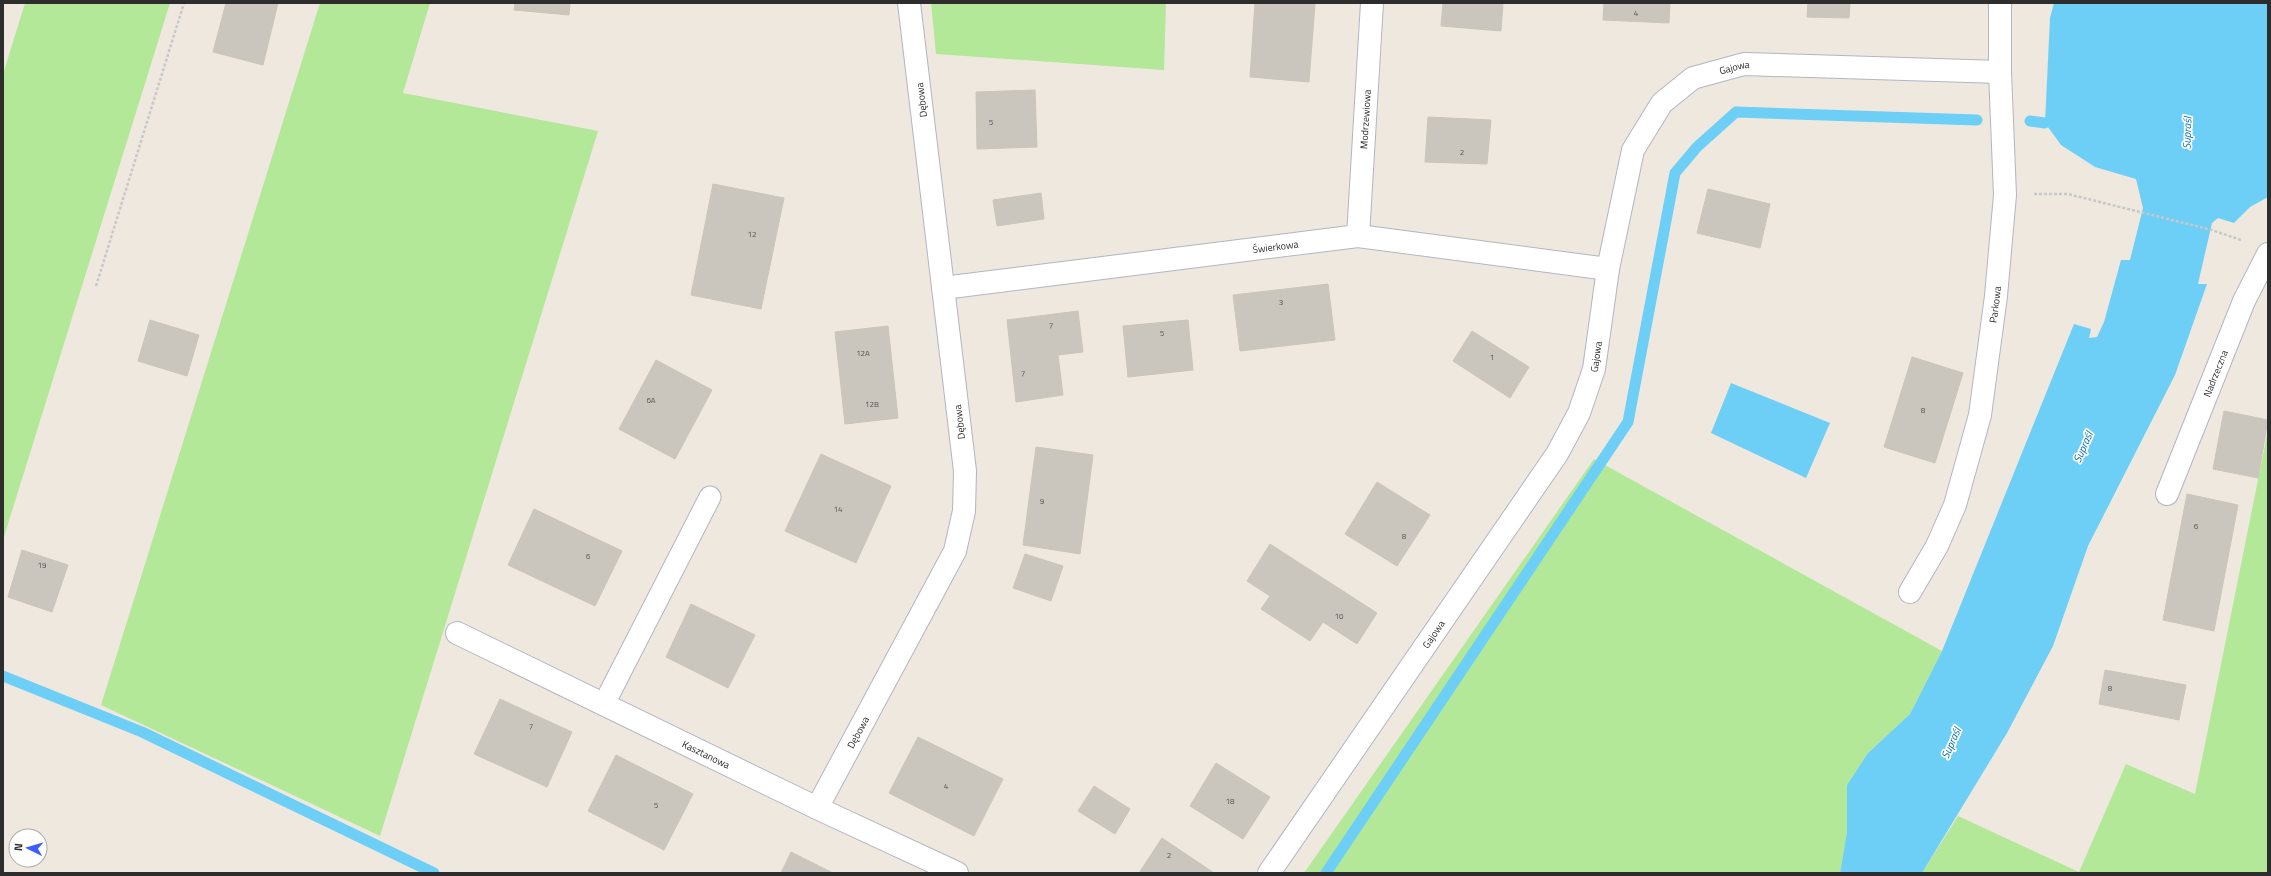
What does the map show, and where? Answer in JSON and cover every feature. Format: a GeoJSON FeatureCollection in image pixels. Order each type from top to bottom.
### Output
{"type":"FeatureCollection","features":[{"type":"Feature","properties":{"kind":"street","name":"Dębowa"},"geometry":{"type":"LineString","coordinates":[[817,808],[955,551],[964,511],[965,472],[909,3]]}},
{"type":"Feature","properties":{"kind":"street","name":"Modrzewiowa"},"geometry":{"type":"LineString","coordinates":[[1358,236],[1372,3]]}},
{"type":"Feature","properties":{"kind":"street","name":"Parkowa"},"geometry":{"type":"LineString","coordinates":[[1910,592],[1937,546],[1955,505],[1980,415],[1996,296],[2006,194],[2000,72],[2000,3]]}},
{"type":"Feature","properties":{"kind":"street","name":"Gajowa"},"geometry":{"type":"LineString","coordinates":[[1268,873],[1557,454],[1579,413],[1594,369],[1608,269],[1633,150],[1662,103],[1693,78],[1744,64],[2000,72]]}},
{"type":"Feature","properties":{"kind":"street","name":"Świerkowa"},"geometry":{"type":"LineString","coordinates":[[943,288],[1358,236],[1608,269]]}},
{"type":"Feature","properties":{"kind":"street","name":"Nadrzeczna"},"geometry":{"type":"LineString","coordinates":[[2167,494],[2244,301],[2268,254]]}},
{"type":"Feature","properties":{"kind":"street","name":"Kasztanowa"},"geometry":{"type":"LineString","coordinates":[[457,633],[817,808],[957,873]]}},
{"type":"Feature","properties":{"kind":"lane"},"geometry":{"type":"LineString","coordinates":[[604,704],[710,497]]}},
{"type":"Feature","properties":{"kind":"path"},"geometry":{"type":"LineString","coordinates":[[96,286],[184,3]]}},
{"type":"Feature","properties":{"kind":"path"},"geometry":{"type":"LineString","coordinates":[[2006,194],[2068,194],[2212,230]]}},
{"type":"Feature","properties":{"kind":"green space"},"geometry":{"type":"Polygon","coordinates":[[[25,3],[170,3],[3,540],[3,74],[25,3]]]}},
{"type":"Feature","properties":{"kind":"green space"},"geometry":{"type":"Polygon","coordinates":[[[320,3],[430,3],[403,93],[598,131],[380,836],[101,705],[320,3]]]}},
{"type":"Feature","properties":{"kind":"green space"},"geometry":{"type":"Polygon","coordinates":[[[931,3],[1166,3],[1164,70],[936,54],[931,3]]]}},
{"type":"Feature","properties":{"kind":"green space"},"geometry":{"type":"Polygon","coordinates":[[[2268,430],[2268,873],[1922,873],[1958,816],[2079,872],[2126,764],[2195,794],[2268,430]]]}},
{"type":"Feature","properties":{"kind":"green space"},"geometry":{"type":"Polygon","coordinates":[[[1594,459],[1942,651],[1910,714],[1868,753],[1847,785],[1847,832],[1840,873],[1304,873],[1594,459]]]}},
{"type":"Feature","properties":{"kind":"water","name":"Supraśl"},"geometry":{"type":"Polygon","coordinates":[[[2054,3],[2268,3],[2268,197],[2250,207],[2234,223],[2218,218],[2212,223],[2198,284],[2207,284],[2175,375],[2088,546],[2053,646],[2007,733],[1922,873],[1840,873],[1847,832],[1847,785],[1868,753],[1910,714],[1942,651],[2074,324],[2091,329],[2089,338],[2097,337],[2104,322],[2121,260],[2130,260],[2143,208],[2136,179],[2095,167],[2061,145],[2045,123],[2050,18],[2054,3]]]}},
{"type":"Feature","properties":{"kind":"water"},"geometry":{"type":"Polygon","coordinates":[[[1731,383],[1830,423],[1806,478],[1711,433],[1731,383]]]}},
{"type":"Feature","properties":{"kind":"building"},"geometry":{"type":"Polygon","coordinates":[[[226,3],[278,3],[263,65],[213,52],[226,3]]]}},
{"type":"Feature","properties":{"kind":"building"},"geometry":{"type":"Polygon","coordinates":[[[515,3],[570,3],[569,15],[514,10],[515,3]]]}},
{"type":"Feature","properties":{"kind":"building"},"geometry":{"type":"Polygon","coordinates":[[[1255,3],[1315,4],[1309,82],[1250,77],[1255,3]]]}},
{"type":"Feature","properties":{"kind":"building"},"geometry":{"type":"Polygon","coordinates":[[[1443,3],[1503,3],[1501,31],[1441,26],[1443,3]]]}},
{"type":"Feature","properties":{"kind":"building"},"geometry":{"type":"Polygon","coordinates":[[[1604,3],[1670,3],[1669,23],[1603,20],[1604,3]]]}},
{"type":"Feature","properties":{"kind":"building"},"geometry":{"type":"Polygon","coordinates":[[[1808,3],[1850,3],[1849,18],[1807,17],[1808,3]]]}},
{"type":"Feature","properties":{"kind":"building"},"geometry":{"type":"Polygon","coordinates":[[[1035,90],[1037,147],[977,149],[976,92],[1035,90]]]}},
{"type":"Feature","properties":{"kind":"building"},"geometry":{"type":"Polygon","coordinates":[[[1428,117],[1491,120],[1487,164],[1425,162],[1428,117]]]}},
{"type":"Feature","properties":{"kind":"building"},"geometry":{"type":"Polygon","coordinates":[[[713,184],[784,198],[761,309],[691,295],[713,184]]]}},
{"type":"Feature","properties":{"kind":"building"},"geometry":{"type":"Polygon","coordinates":[[[1708,189],[1770,204],[1760,248],[1697,233],[1708,189]]]}},
{"type":"Feature","properties":{"kind":"building"},"geometry":{"type":"Polygon","coordinates":[[[1041,193],[1044,219],[997,226],[993,200],[1041,193]]]}},
{"type":"Feature","properties":{"kind":"building"},"geometry":{"type":"Polygon","coordinates":[[[1328,284],[1335,340],[1240,351],[1233,295],[1328,284]]]}},
{"type":"Feature","properties":{"kind":"building"},"geometry":{"type":"Polygon","coordinates":[[[1078,311],[1083,352],[1058,355],[1063,395],[1016,402],[1007,320],[1078,311]]]}},
{"type":"Feature","properties":{"kind":"building"},"geometry":{"type":"Polygon","coordinates":[[[150,320],[199,335],[187,376],[138,361],[150,320]]]}},
{"type":"Feature","properties":{"kind":"building"},"geometry":{"type":"Polygon","coordinates":[[[1188,320],[1193,370],[1128,377],[1123,326],[1188,320]]]}},
{"type":"Feature","properties":{"kind":"building"},"geometry":{"type":"Polygon","coordinates":[[[888,326],[898,418],[845,424],[835,332],[888,326]]]}},
{"type":"Feature","properties":{"kind":"building"},"geometry":{"type":"Polygon","coordinates":[[[1472,331],[1529,367],[1510,398],[1453,361],[1472,331]]]}},
{"type":"Feature","properties":{"kind":"building"},"geometry":{"type":"Polygon","coordinates":[[[1912,357],[1963,373],[1935,463],[1884,447],[1912,357]]]}},
{"type":"Feature","properties":{"kind":"building"},"geometry":{"type":"Polygon","coordinates":[[[656,360],[712,390],[675,459],[619,429],[656,360]]]}},
{"type":"Feature","properties":{"kind":"building"},"geometry":{"type":"Polygon","coordinates":[[[2224,411],[2268,420],[2258,478],[2213,469],[2224,411]]]}},
{"type":"Feature","properties":{"kind":"building"},"geometry":{"type":"Polygon","coordinates":[[[1036,447],[1093,455],[1080,554],[1023,545],[1036,447]]]}},
{"type":"Feature","properties":{"kind":"building"},"geometry":{"type":"Polygon","coordinates":[[[821,454],[891,486],[856,563],[785,531],[821,454]]]}},
{"type":"Feature","properties":{"kind":"building"},"geometry":{"type":"Polygon","coordinates":[[[1377,482],[1430,515],[1397,566],[1345,534],[1377,482]]]}},
{"type":"Feature","properties":{"kind":"building"},"geometry":{"type":"Polygon","coordinates":[[[2187,494],[2238,505],[2214,631],[2163,620],[2187,494]]]}},
{"type":"Feature","properties":{"kind":"building"},"geometry":{"type":"Polygon","coordinates":[[[534,509],[622,551],[595,606],[508,565],[534,509]]]}},
{"type":"Feature","properties":{"kind":"building"},"geometry":{"type":"Polygon","coordinates":[[[1270,544],[1377,613],[1357,644],[1323,622],[1310,641],[1261,609],[1270,596],[1247,581],[1270,544]]]}},
{"type":"Feature","properties":{"kind":"building"},"geometry":{"type":"Polygon","coordinates":[[[22,550],[68,565],[52,612],[8,597],[22,550]]]}},
{"type":"Feature","properties":{"kind":"building"},"geometry":{"type":"Polygon","coordinates":[[[1025,554],[1063,566],[1051,601],[1013,588],[1025,554]]]}},
{"type":"Feature","properties":{"kind":"building"},"geometry":{"type":"Polygon","coordinates":[[[691,604],[755,635],[728,688],[666,657],[691,604]]]}},
{"type":"Feature","properties":{"kind":"building"},"geometry":{"type":"Polygon","coordinates":[[[2105,670],[2186,685],[2179,720],[2099,704],[2105,670]]]}},
{"type":"Feature","properties":{"kind":"building"},"geometry":{"type":"Polygon","coordinates":[[[500,699],[572,732],[547,787],[474,754],[500,699]]]}},
{"type":"Feature","properties":{"kind":"building"},"geometry":{"type":"Polygon","coordinates":[[[918,737],[1003,779],[974,836],[889,793],[918,737]]]}},
{"type":"Feature","properties":{"kind":"building"},"geometry":{"type":"Polygon","coordinates":[[[616,755],[693,794],[664,850],[588,811],[616,755]]]}},
{"type":"Feature","properties":{"kind":"building"},"geometry":{"type":"Polygon","coordinates":[[[1216,763],[1270,797],[1243,839],[1190,806],[1216,763]]]}},
{"type":"Feature","properties":{"kind":"building"},"geometry":{"type":"Polygon","coordinates":[[[1094,786],[1130,809],[1115,834],[1078,811],[1094,786]]]}},
{"type":"Feature","properties":{"kind":"building"},"geometry":{"type":"Polygon","coordinates":[[[1162,838],[1214,873],[1139,873],[1162,838]]]}},
{"type":"Feature","properties":{"kind":"building"},"geometry":{"type":"Polygon","coordinates":[[[791,852],[833,873],[781,873],[791,852]]]}},
{"type":"Feature","properties":{"kind":"waterway"},"geometry":{"type":"LineString","coordinates":[[1326,873],[1628,422],[1675,173],[1697,147],[1736,112],[1977,120]]}},
{"type":"Feature","properties":{"kind":"waterway"},"geometry":{"type":"LineString","coordinates":[[2030,121],[2045,123]]}},
{"type":"Feature","properties":{"kind":"waterway"},"geometry":{"type":"LineString","coordinates":[[3,676],[142,732],[434,873]]}}]}
